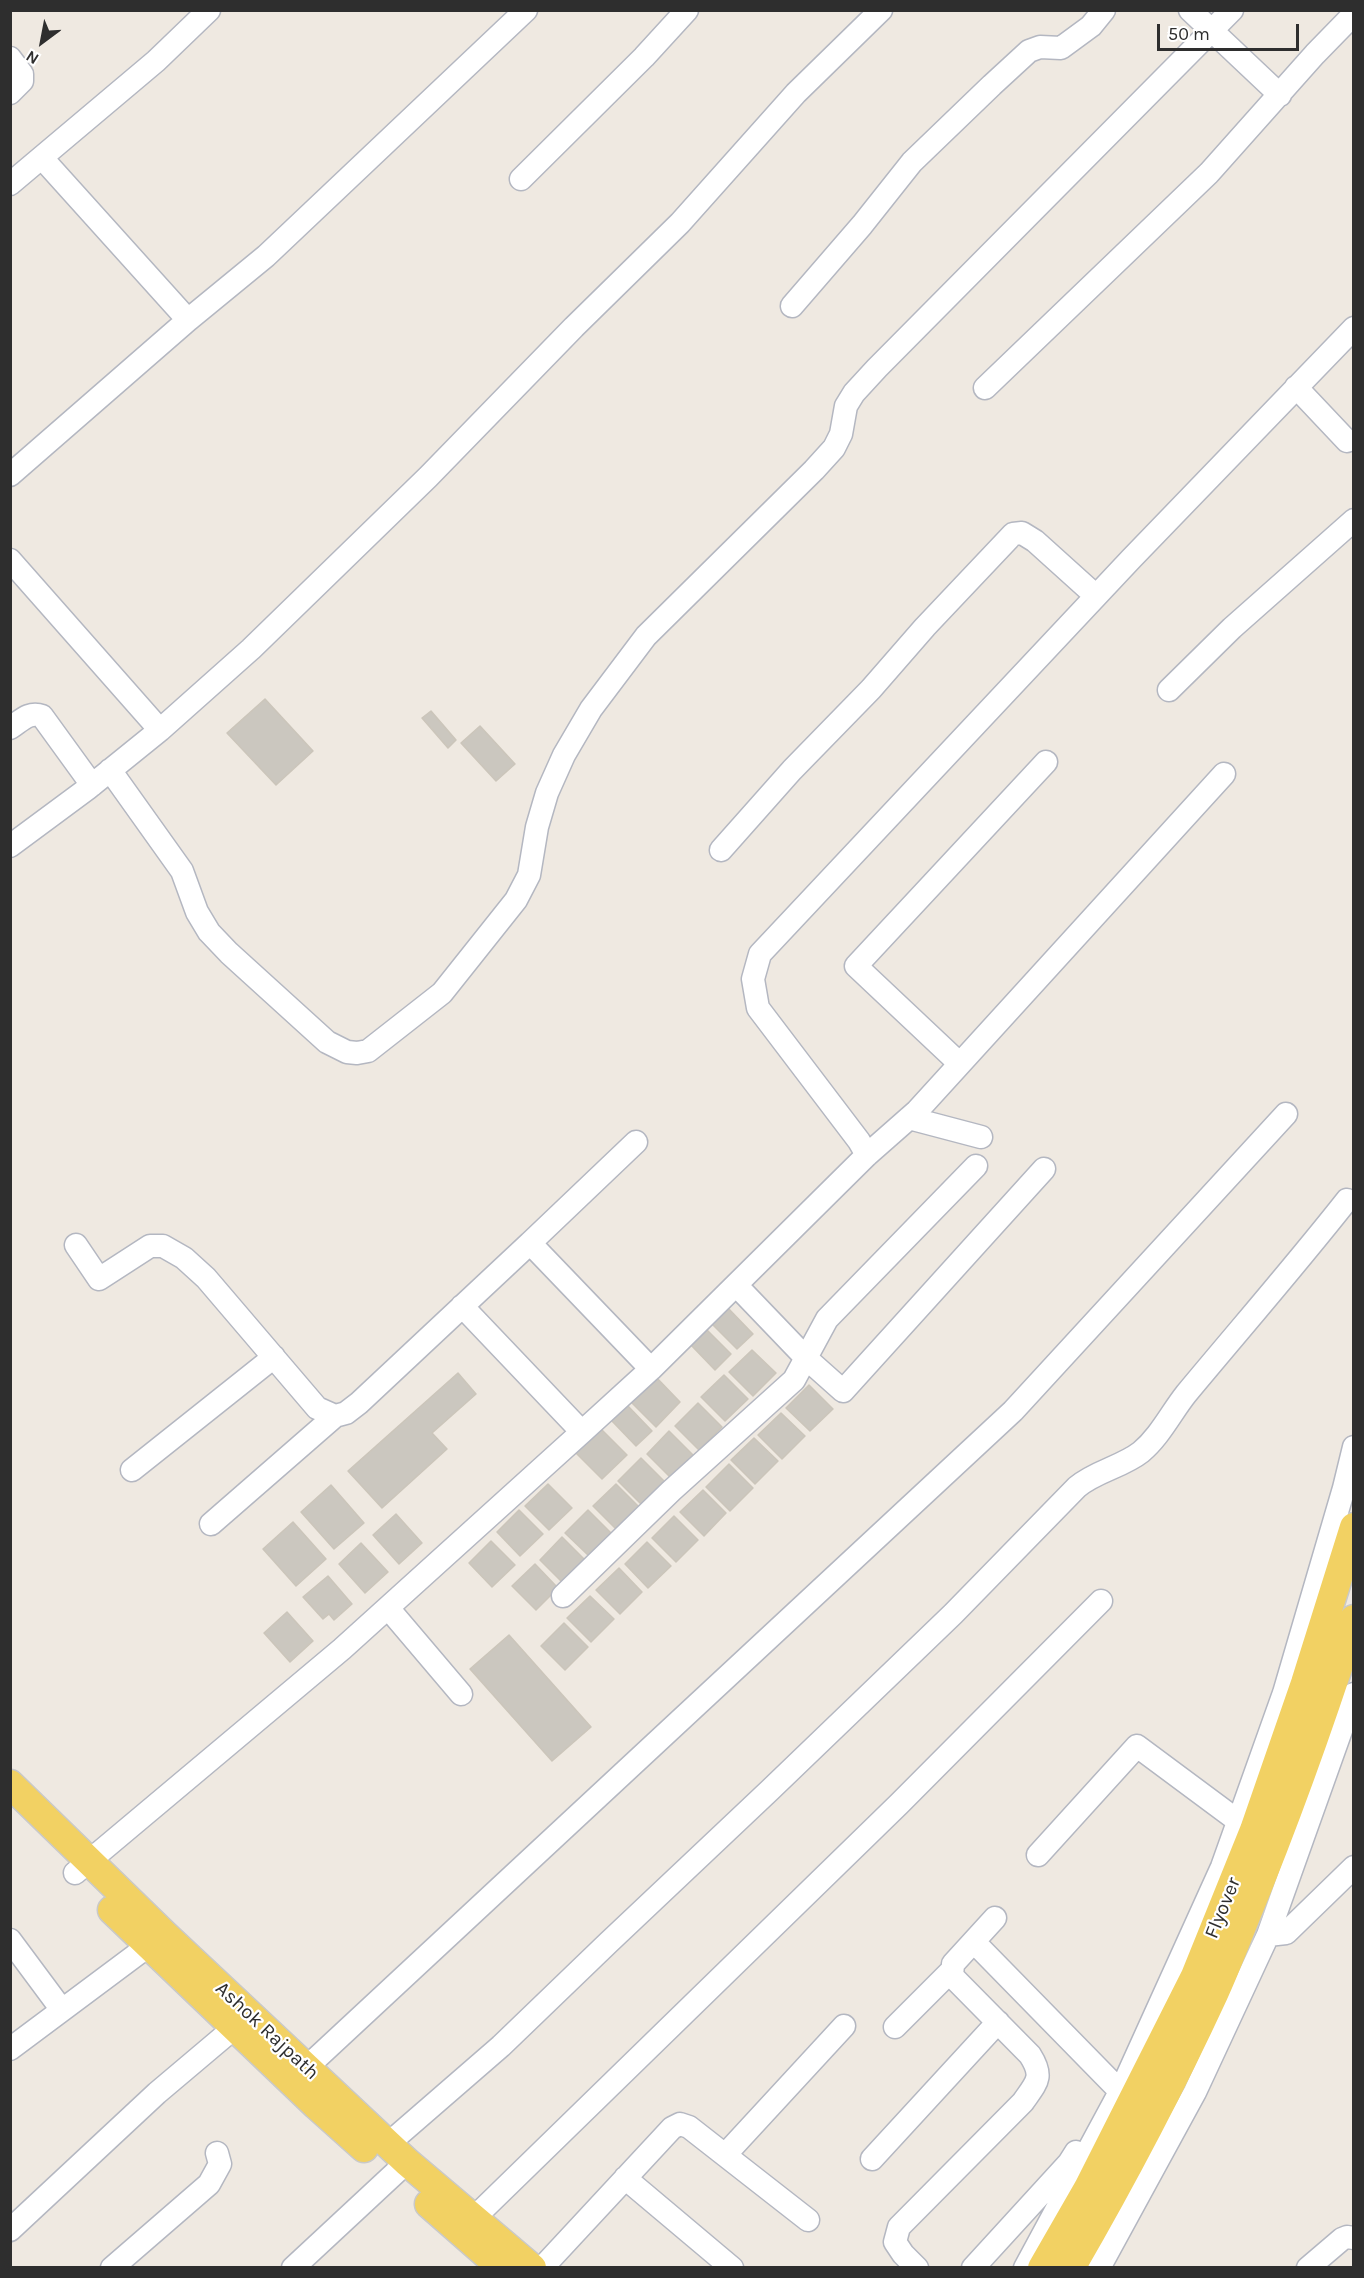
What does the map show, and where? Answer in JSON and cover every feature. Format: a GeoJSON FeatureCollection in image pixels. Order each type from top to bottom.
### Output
{"type":"FeatureCollection","features":[{"type":"Feature","properties":{"kind":"main road","name":"Flyover"},"geometry":{"type":"LineString","coordinates":[[1042,2268],[1088,2188],[1195,1976],[1254,1830],[1305,1683],[1353,1527]]}},
{"type":"Feature","properties":{"kind":"main road","name":"Flyover"},"geometry":{"type":"LineString","coordinates":[[1071,2268],[1114,2194],[1215,1992],[1275,1847],[1329,1696],[1353,1619]]}},
{"type":"Feature","properties":{"kind":"main road","name":"Ashok Rajpath"},"geometry":{"type":"LineString","coordinates":[[11,1792],[82,1867],[148,1946],[316,2105],[475,2217],[532,2268]]}},
{"type":"Feature","properties":{"kind":"main road","name":"Ashok Rajpath"},"geometry":{"type":"LineString","coordinates":[[82,1867],[306,2068],[502,2268]]}},
{"type":"Feature","properties":{"kind":"street"},"geometry":{"type":"LineString","coordinates":[[10,184],[156,61],[209,10]]}},
{"type":"Feature","properties":{"kind":"street"},"geometry":{"type":"LineString","coordinates":[[10,475],[188,320],[266,256],[526,10]]}},
{"type":"Feature","properties":{"kind":"street"},"geometry":{"type":"LineString","coordinates":[[521,179],[644,57],[687,10]]}},
{"type":"Feature","properties":{"kind":"street"},"geometry":{"type":"LineString","coordinates":[[10,846],[92,785],[160,730],[251,649],[428,477],[574,327],[680,224],[796,93],[881,10]]}},
{"type":"Feature","properties":{"kind":"street"},"geometry":{"type":"LineString","coordinates":[[792,306],[862,225],[912,162],[992,85],[1029,51],[1040,47],[1061,48],[1091,26],[1104,10]]}},
{"type":"Feature","properties":{"kind":"street"},"geometry":{"type":"LineString","coordinates":[[1190,10],[1280,94]]}},
{"type":"Feature","properties":{"kind":"street"},"geometry":{"type":"LineString","coordinates":[[110,770],[182,871],[197,912],[209,932],[327,1042],[347,1052],[368,1051],[442,993],[516,900],[529,875],[537,827],[547,793],[564,755],[591,709],[646,636],[834,448],[841,434],[846,406],[854,393],[877,368],[1232,10]]}},
{"type":"Feature","properties":{"kind":"street"},"geometry":{"type":"LineString","coordinates":[[985,388],[1209,173],[1353,14]]}},
{"type":"Feature","properties":{"kind":"street"},"geometry":{"type":"LineString","coordinates":[[10,58],[22,74],[22,81],[10,93]]}},
{"type":"Feature","properties":{"kind":"street"},"geometry":{"type":"LineString","coordinates":[[42,158],[188,320]]}},
{"type":"Feature","properties":{"kind":"street"},"geometry":{"type":"LineString","coordinates":[[867,1155],[859,1141],[758,1008],[753,979],[760,954],[1096,596],[1353,328]]}},
{"type":"Feature","properties":{"kind":"street"},"geometry":{"type":"LineString","coordinates":[[1296,387],[1347,441]]}},
{"type":"Feature","properties":{"kind":"street"},"geometry":{"type":"LineString","coordinates":[[1170,690],[1232,628],[1353,520]]}},
{"type":"Feature","properties":{"kind":"street"},"geometry":{"type":"LineString","coordinates":[[721,850],[792,770],[871,689],[925,627],[1013,534],[1022,534],[1035,541],[1096,596]]}},
{"type":"Feature","properties":{"kind":"street"},"geometry":{"type":"LineString","coordinates":[[10,560],[160,730]]}},
{"type":"Feature","properties":{"kind":"street"},"geometry":{"type":"LineString","coordinates":[[10,728],[29,715],[36,713],[42,717],[92,785]]}},
{"type":"Feature","properties":{"kind":"street"},"geometry":{"type":"LineString","coordinates":[[960,1064],[856,966],[1046,762]]}},
{"type":"Feature","properties":{"kind":"street"},"geometry":{"type":"LineString","coordinates":[[82,1867],[342,1649],[651,1369],[867,1155],[909,1118],[1224,774]]}},
{"type":"Feature","properties":{"kind":"street"},"geometry":{"type":"LineString","coordinates":[[306,2068],[1013,1411],[1286,1114]]}},
{"type":"Feature","properties":{"kind":"street"},"geometry":{"type":"LineString","coordinates":[[909,1118],[981,1137]]}},
{"type":"Feature","properties":{"kind":"street"},"geometry":{"type":"LineString","coordinates":[[211,1524],[335,1416],[346,1413],[359,1403],[636,1142]]}},
{"type":"Feature","properties":{"kind":"street"},"geometry":{"type":"LineString","coordinates":[[563,1596],[671,1491],[794,1380],[828,1319],[976,1166]]}},
{"type":"Feature","properties":{"kind":"street"},"geometry":{"type":"LineString","coordinates":[[736,1285],[807,1359],[843,1391],[1044,1170]]}},
{"type":"Feature","properties":{"kind":"street"},"geometry":{"type":"LineString","coordinates":[[293,2268],[501,2046],[953,1614],[1077,1487],[1085,1480],[1131,1459],[1142,1451],[1347,1200]]}},
{"type":"Feature","properties":{"kind":"street"},"geometry":{"type":"LineString","coordinates":[[530,1243],[651,1369]]}},
{"type":"Feature","properties":{"kind":"street"},"geometry":{"type":"LineString","coordinates":[[76,1245],[99,1279],[150,1246],[163,1246],[184,1258],[206,1278],[317,1408],[335,1416]]}},
{"type":"Feature","properties":{"kind":"street"},"geometry":{"type":"LineString","coordinates":[[462,1306],[582,1432]]}},
{"type":"Feature","properties":{"kind":"street"},"geometry":{"type":"LineString","coordinates":[[132,1470],[274,1357]]}},
{"type":"Feature","properties":{"kind":"street"},"geometry":{"type":"LineString","coordinates":[[1025,2268],[1119,2089],[1222,1867],[1284,1693],[1344,1488],[1353,1447]]}},
{"type":"Feature","properties":{"kind":"street"},"geometry":{"type":"LineString","coordinates":[[475,2217],[899,1804],[1101,1601]]}},
{"type":"Feature","properties":{"kind":"street"},"geometry":{"type":"LineString","coordinates":[[388,1608],[461,1695]]}},
{"type":"Feature","properties":{"kind":"street"},"geometry":{"type":"LineString","coordinates":[[1099,2268],[1195,2092],[1268,1935],[1353,1694]]}},
{"type":"Feature","properties":{"kind":"street"},"geometry":{"type":"LineString","coordinates":[[1038,1855],[1137,1746],[1238,1821]]}},
{"type":"Feature","properties":{"kind":"street"},"geometry":{"type":"LineString","coordinates":[[1268,1935],[1286,1933],[1353,1867]]}},
{"type":"Feature","properties":{"kind":"street"},"geometry":{"type":"LineString","coordinates":[[895,2027],[951,1971],[953,1964],[995,1918]]}},
{"type":"Feature","properties":{"kind":"street"},"geometry":{"type":"LineString","coordinates":[[10,1940],[62,2010]]}},
{"type":"Feature","properties":{"kind":"street"},"geometry":{"type":"LineString","coordinates":[[974,1942],[1119,2089]]}},
{"type":"Feature","properties":{"kind":"street"},"geometry":{"type":"LineString","coordinates":[[10,2049],[148,1946]]}},
{"type":"Feature","properties":{"kind":"street"},"geometry":{"type":"LineString","coordinates":[[917,2268],[895,2242],[898,2227],[1023,2102],[1038,2081],[1038,2067],[1030,2055],[952,1976],[951,1971]]}},
{"type":"Feature","properties":{"kind":"street"},"geometry":{"type":"LineString","coordinates":[[872,2159],[998,2022]]}},
{"type":"Feature","properties":{"kind":"street"},"geometry":{"type":"LineString","coordinates":[[725,2155],[844,2026]]}},
{"type":"Feature","properties":{"kind":"street"},"geometry":{"type":"LineString","coordinates":[[10,2230],[157,2094],[234,2028]]}},
{"type":"Feature","properties":{"kind":"street"},"geometry":{"type":"LineString","coordinates":[[973,2268],[1069,2163],[1119,2089]]}},
{"type":"Feature","properties":{"kind":"street"},"geometry":{"type":"LineString","coordinates":[[542,2268],[672,2128],[680,2124],[689,2127],[808,2220]]}},
{"type":"Feature","properties":{"kind":"street"},"geometry":{"type":"LineString","coordinates":[[112,2268],[209,2184],[220,2164],[217,2153]]}},
{"type":"Feature","properties":{"kind":"street"},"geometry":{"type":"LineString","coordinates":[[625,2178],[732,2268]]}},
{"type":"Feature","properties":{"kind":"street"},"geometry":{"type":"LineString","coordinates":[[1308,2268],[1342,2239],[1353,2238]]}},
{"type":"Feature","properties":{"kind":"building"},"geometry":{"type":"Polygon","coordinates":[[[265,699],[313,751],[276,785],[227,733],[265,699]]]}},
{"type":"Feature","properties":{"kind":"building"},"geometry":{"type":"Polygon","coordinates":[[[431,711],[456,740],[448,748],[422,718],[431,711]]]}},
{"type":"Feature","properties":{"kind":"building"},"geometry":{"type":"Polygon","coordinates":[[[480,726],[515,764],[496,781],[461,743],[480,726]]]}},
{"type":"Feature","properties":{"kind":"building"},"geometry":{"type":"Polygon","coordinates":[[[727,1307],[753,1334],[737,1349],[711,1323],[727,1307]]]}},
{"type":"Feature","properties":{"kind":"building"},"geometry":{"type":"Polygon","coordinates":[[[705,1328],[731,1354],[715,1370],[689,1343],[705,1328]]]}},
{"type":"Feature","properties":{"kind":"building"},"geometry":{"type":"Polygon","coordinates":[[[752,1350],[776,1373],[753,1396],[729,1372],[752,1350]]]}},
{"type":"Feature","properties":{"kind":"building"},"geometry":{"type":"Polygon","coordinates":[[[458,1373],[476,1394],[432,1433],[447,1449],[382,1508],[348,1471],[458,1373]]]}},
{"type":"Feature","properties":{"kind":"building"},"geometry":{"type":"Polygon","coordinates":[[[724,1375],[748,1399],[725,1421],[701,1397],[724,1375]]]}},
{"type":"Feature","properties":{"kind":"building"},"geometry":{"type":"Polygon","coordinates":[[[655,1376],[680,1402],[656,1427],[630,1401],[655,1376]]]}},
{"type":"Feature","properties":{"kind":"building"},"geometry":{"type":"Polygon","coordinates":[[[809,1385],[833,1409],[810,1431],[786,1408],[809,1385]]]}},
{"type":"Feature","properties":{"kind":"building"},"geometry":{"type":"Polygon","coordinates":[[[698,1403],[722,1427],[699,1450],[675,1426],[698,1403]]]}},
{"type":"Feature","properties":{"kind":"building"},"geometry":{"type":"Polygon","coordinates":[[[627,1405],[652,1431],[636,1446],[611,1420],[627,1405]]]}},
{"type":"Feature","properties":{"kind":"building"},"geometry":{"type":"Polygon","coordinates":[[[781,1413],[805,1436],[782,1459],[758,1435],[781,1413]]]}},
{"type":"Feature","properties":{"kind":"building"},"geometry":{"type":"Polygon","coordinates":[[[601,1429],[627,1455],[602,1479],[576,1453],[601,1429]]]}},
{"type":"Feature","properties":{"kind":"building"},"geometry":{"type":"Polygon","coordinates":[[[669,1431],[693,1455],[670,1477],[647,1454],[669,1431]]]}},
{"type":"Feature","properties":{"kind":"building"},"geometry":{"type":"Polygon","coordinates":[[[754,1438],[778,1461],[755,1484],[731,1460],[754,1438]]]}},
{"type":"Feature","properties":{"kind":"building"},"geometry":{"type":"Polygon","coordinates":[[[641,1458],[665,1482],[642,1505],[618,1481],[641,1458]]]}},
{"type":"Feature","properties":{"kind":"building"},"geometry":{"type":"Polygon","coordinates":[[[729,1464],[753,1488],[730,1511],[706,1487],[729,1464]]]}},
{"type":"Feature","properties":{"kind":"building"},"geometry":{"type":"Polygon","coordinates":[[[548,1484],[572,1508],[549,1530],[525,1506],[548,1484]]]}},
{"type":"Feature","properties":{"kind":"building"},"geometry":{"type":"Polygon","coordinates":[[[616,1484],[640,1508],[617,1530],[593,1506],[616,1484]]]}},
{"type":"Feature","properties":{"kind":"building"},"geometry":{"type":"Polygon","coordinates":[[[331,1485],[364,1523],[334,1549],[301,1512],[331,1485]]]}},
{"type":"Feature","properties":{"kind":"building"},"geometry":{"type":"Polygon","coordinates":[[[703,1490],[726,1513],[704,1536],[680,1512],[703,1490]]]}},
{"type":"Feature","properties":{"kind":"building"},"geometry":{"type":"Polygon","coordinates":[[[519,1510],[543,1534],[520,1556],[497,1532],[519,1510]]]}},
{"type":"Feature","properties":{"kind":"building"},"geometry":{"type":"Polygon","coordinates":[[[588,1510],[612,1534],[589,1556],[565,1533],[588,1510]]]}},
{"type":"Feature","properties":{"kind":"building"},"geometry":{"type":"Polygon","coordinates":[[[396,1514],[422,1543],[399,1564],[373,1535],[396,1514]]]}},
{"type":"Feature","properties":{"kind":"building"},"geometry":{"type":"Polygon","coordinates":[[[674,1516],[698,1540],[676,1562],[652,1538],[674,1516]]]}},
{"type":"Feature","properties":{"kind":"building"},"geometry":{"type":"Polygon","coordinates":[[[293,1522],[326,1559],[296,1586],[263,1549],[293,1522]]]}},
{"type":"Feature","properties":{"kind":"building"},"geometry":{"type":"Polygon","coordinates":[[[562,1537],[586,1561],[564,1584],[540,1560],[562,1537]]]}},
{"type":"Feature","properties":{"kind":"building"},"geometry":{"type":"Polygon","coordinates":[[[491,1541],[515,1565],[492,1587],[469,1563],[491,1541]]]}},
{"type":"Feature","properties":{"kind":"building"},"geometry":{"type":"Polygon","coordinates":[[[647,1542],[671,1566],[648,1588],[625,1564],[647,1542]]]}},
{"type":"Feature","properties":{"kind":"building"},"geometry":{"type":"Polygon","coordinates":[[[361,1543],[388,1572],[365,1593],[339,1564],[361,1543]]]}},
{"type":"Feature","properties":{"kind":"building"},"geometry":{"type":"Polygon","coordinates":[[[535,1564],[558,1588],[536,1610],[512,1586],[535,1564]]]}},
{"type":"Feature","properties":{"kind":"building"},"geometry":{"type":"Polygon","coordinates":[[[619,1568],[642,1592],[620,1614],[596,1590],[619,1568]]]}},
{"type":"Feature","properties":{"kind":"building"},"geometry":{"type":"Polygon","coordinates":[[[328,1576],[352,1604],[334,1620],[329,1614],[323,1619],[303,1597],[328,1576]]]}},
{"type":"Feature","properties":{"kind":"building"},"geometry":{"type":"Polygon","coordinates":[[[590,1596],[614,1619],[591,1642],[567,1618],[590,1596]]]}},
{"type":"Feature","properties":{"kind":"building"},"geometry":{"type":"Polygon","coordinates":[[[287,1612],[313,1641],[290,1662],[264,1633],[287,1612]]]}},
{"type":"Feature","properties":{"kind":"building"},"geometry":{"type":"Polygon","coordinates":[[[564,1623],[588,1647],[565,1670],[541,1646],[564,1623]]]}},
{"type":"Feature","properties":{"kind":"building"},"geometry":{"type":"Polygon","coordinates":[[[509,1635],[591,1727],[552,1761],[470,1669],[509,1635]]]}}]}
